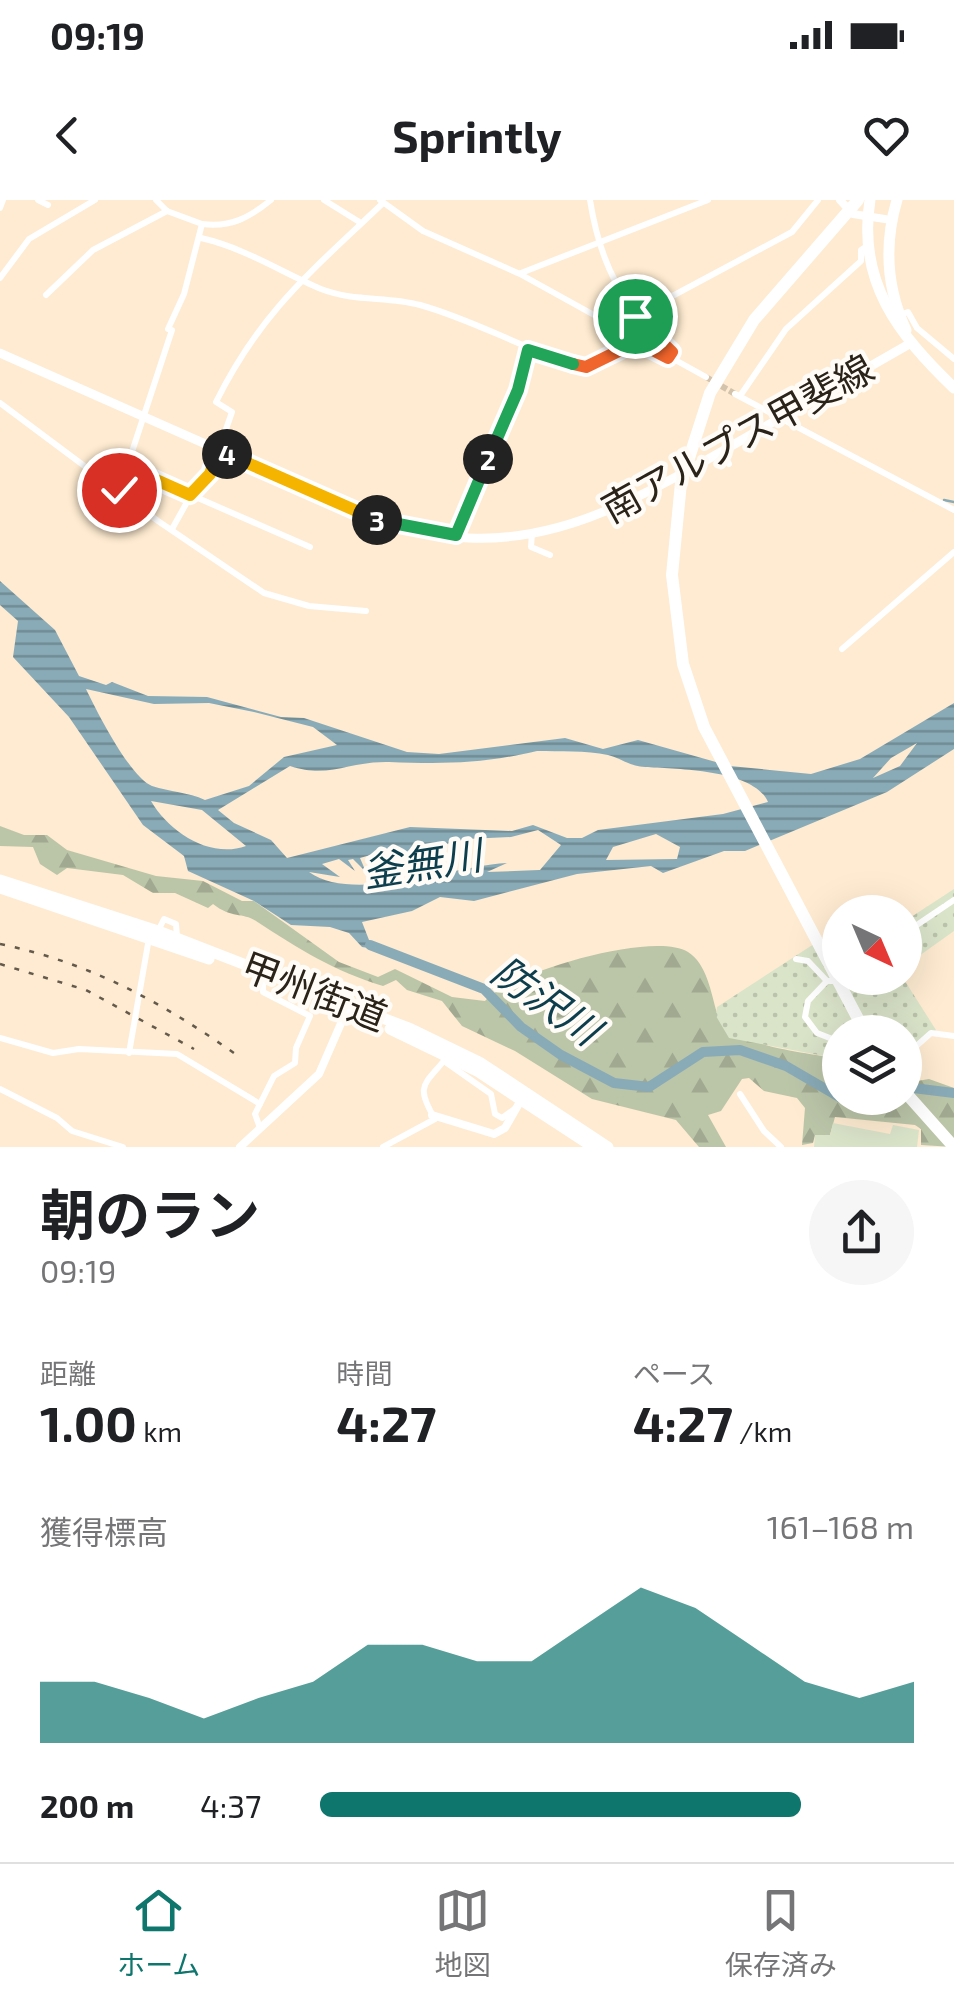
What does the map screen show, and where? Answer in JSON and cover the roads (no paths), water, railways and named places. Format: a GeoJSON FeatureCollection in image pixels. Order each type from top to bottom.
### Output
{"type":"FeatureCollection","features":[{"type":"Feature","properties":{"kind":"highway"},"geometry":{"type":"LineString","coordinates":[[856,1015],[717,756],[684,664],[673,589],[676,515],[689,451],[710,393],[738,343],[858,200]]}},
{"type":"Feature","properties":{"kind":"highway"},"geometry":{"type":"LineString","coordinates":[[870,200],[867,246],[884,308],[911,344],[954,388]]}},
{"type":"Feature","properties":{"kind":"highway"},"geometry":{"type":"LineString","coordinates":[[897,200],[891,220],[890,281],[911,344]]}},
{"type":"Feature","properties":{"kind":"highway","name":"甲州街道"},"geometry":{"type":"LineString","coordinates":[[0,880],[263,980],[348,1008],[608,1147]]}},
{"type":"Feature","properties":{"kind":"highway","name":"甲州街道"},"geometry":{"type":"LineString","coordinates":[[0,888],[155,936],[178,939],[450,1047],[592,1147]]}},
{"type":"Feature","properties":{"kind":"highway"},"geometry":{"type":"LineString","coordinates":[[922,1111],[954,1147]]}},
{"type":"Feature","properties":{"kind":"main road","name":"南アルプス甲斐線"},"geometry":{"type":"LineString","coordinates":[[0,353],[380,520],[456,535],[532,533],[582,522],[622,507],[911,344]]}},
{"type":"Feature","properties":{"kind":"street"},"geometry":{"type":"LineString","coordinates":[[0,208],[2,200]]}},
{"type":"Feature","properties":{"kind":"street"},"geometry":{"type":"LineString","coordinates":[[38,200],[48,206]]}},
{"type":"Feature","properties":{"kind":"street"},"geometry":{"type":"LineString","coordinates":[[0,278],[30,239],[95,200]]}},
{"type":"Feature","properties":{"kind":"street"},"geometry":{"type":"LineString","coordinates":[[156,200],[167,211],[218,226],[241,221],[272,200]]}},
{"type":"Feature","properties":{"kind":"street"},"geometry":{"type":"LineString","coordinates":[[324,200],[362,223]]}},
{"type":"Feature","properties":{"kind":"street"},"geometry":{"type":"LineString","coordinates":[[172,529],[190,495],[210,474],[232,412],[216,402],[241,350],[302,278],[383,203],[396,200]]}},
{"type":"Feature","properties":{"kind":"street"},"geometry":{"type":"LineString","coordinates":[[590,200],[598,242],[624,303],[672,352],[668,358]]}},
{"type":"Feature","properties":{"kind":"street"},"geometry":{"type":"LineString","coordinates":[[520,274],[708,200]]}},
{"type":"Feature","properties":{"kind":"street"},"geometry":{"type":"LineString","coordinates":[[635,316],[792,232],[818,200]]}},
{"type":"Feature","properties":{"kind":"street"},"geometry":{"type":"LineString","coordinates":[[840,200],[849,212],[891,220]]}},
{"type":"Feature","properties":{"kind":"street"},"geometry":{"type":"LineString","coordinates":[[383,203],[423,231],[520,274],[706,378]]}},
{"type":"Feature","properties":{"kind":"street"},"geometry":{"type":"LineString","coordinates":[[46,295],[93,250],[167,211]]}},
{"type":"Feature","properties":{"kind":"street"},"geometry":{"type":"LineString","coordinates":[[137,505],[116,485],[127,467],[184,294],[193,248],[202,238],[202,224]]}},
{"type":"Feature","properties":{"kind":"street"},"geometry":{"type":"LineString","coordinates":[[202,238],[233,245],[320,289],[356,298],[418,304],[474,322],[528,350],[586,367],[637,342]]}},
{"type":"Feature","properties":{"kind":"street"},"geometry":{"type":"LineString","coordinates":[[867,246],[861,250],[861,261],[786,329],[738,395],[954,510]]}},
{"type":"Feature","properties":{"kind":"street"},"geometry":{"type":"LineString","coordinates":[[899,315],[908,312],[918,328],[954,359]]}},
{"type":"Feature","properties":{"kind":"street"},"geometry":{"type":"LineString","coordinates":[[456,535],[518,390],[528,350]]}},
{"type":"Feature","properties":{"kind":"street"},"geometry":{"type":"LineString","coordinates":[[0,403],[137,505],[271,596],[309,606],[366,610]]}},
{"type":"Feature","properties":{"kind":"street"},"geometry":{"type":"LineString","coordinates":[[722,451],[730,464]]}},
{"type":"Feature","properties":{"kind":"street"},"geometry":{"type":"LineString","coordinates":[[127,467],[310,547]]}},
{"type":"Feature","properties":{"kind":"street"},"geometry":{"type":"LineString","coordinates":[[532,533],[531,547],[550,556]]}},
{"type":"Feature","properties":{"kind":"street"},"geometry":{"type":"LineString","coordinates":[[842,649],[954,552]]}},
{"type":"Feature","properties":{"kind":"street"},"geometry":{"type":"LineString","coordinates":[[922,922],[954,900]]}},
{"type":"Feature","properties":{"kind":"street"},"geometry":{"type":"LineString","coordinates":[[130,1053],[134,1019],[155,936]]}},
{"type":"Feature","properties":{"kind":"street"},"geometry":{"type":"LineString","coordinates":[[796,959],[808,961],[822,976]]}},
{"type":"Feature","properties":{"kind":"street"},"geometry":{"type":"LineString","coordinates":[[260,1128],[255,1120],[260,1104],[274,1076],[295,1063],[296,1048],[310,1016],[263,992],[263,980]]}},
{"type":"Feature","properties":{"kind":"street"},"geometry":{"type":"LineString","coordinates":[[822,987],[808,1001],[805,1017],[822,1035]]}},
{"type":"Feature","properties":{"kind":"street"},"geometry":{"type":"LineString","coordinates":[[240,1147],[289,1107],[320,1074],[348,1008]]}},
{"type":"Feature","properties":{"kind":"street"},"geometry":{"type":"LineString","coordinates":[[922,1040],[931,1032],[954,1036]]}},
{"type":"Feature","properties":{"kind":"street"},"geometry":{"type":"LineString","coordinates":[[0,1038],[54,1053],[79,1049],[181,1055],[260,1104]]}},
{"type":"Feature","properties":{"kind":"street"},"geometry":{"type":"LineString","coordinates":[[383,1147],[434,1119],[422,1100],[423,1086],[446,1058],[491,1094],[495,1114],[502,1118],[521,1099]]}},
{"type":"Feature","properties":{"kind":"street"},"geometry":{"type":"LineString","coordinates":[[0,1089],[57,1118],[72,1131],[123,1147]]}},
{"type":"Feature","properties":{"kind":"street"},"geometry":{"type":"LineString","coordinates":[[740,1094],[764,1131],[781,1147]]}},
{"type":"Feature","properties":{"kind":"street"},"geometry":{"type":"LineString","coordinates":[[432,1115],[494,1134],[505,1128],[521,1099]]}},
{"type":"Feature","properties":{"kind":"water"},"geometry":{"type":"Polygon","coordinates":[[[0,581],[55,630],[79,676],[106,685],[112,682],[148,696],[207,697],[281,717],[304,718],[407,752],[439,754],[565,738],[603,749],[638,740],[730,766],[811,774],[860,759],[954,703],[954,749],[887,792],[745,851],[724,851],[663,873],[651,866],[577,874],[474,901],[440,897],[412,911],[362,922],[369,940],[383,950],[362,947],[349,933],[330,927],[291,925],[254,901],[188,871],[184,856],[143,825],[69,717],[13,657],[18,621],[0,605],[0,581]],[[86,689],[106,727],[143,780],[205,800],[249,786],[284,757],[337,745],[313,727],[254,712],[209,703],[154,704],[86,689]],[[917,743],[891,758],[873,778],[900,766],[917,743]],[[537,751],[445,763],[375,762],[317,771],[290,766],[218,810],[234,823],[271,840],[287,858],[410,827],[512,831],[533,825],[567,838],[582,838],[598,830],[723,814],[768,802],[760,791],[731,777],[640,767],[600,753],[537,751]],[[151,801],[179,832],[205,846],[246,846],[202,810],[151,801]],[[538,830],[511,837],[467,839],[388,858],[374,854],[360,858],[366,872],[353,859],[348,860],[355,871],[339,859],[322,864],[340,877],[309,872],[351,885],[404,881],[507,863],[487,872],[540,870],[561,845],[538,830]],[[656,834],[613,847],[606,860],[677,859],[680,847],[656,834]]]}},
{"type":"Feature","properties":{"kind":"waterway"},"geometry":{"type":"LineString","coordinates":[[944,500],[954,502]]}},
{"type":"Feature","properties":{"kind":"waterway","name":"防沢川"},"geometry":{"type":"LineString","coordinates":[[370,945],[484,989],[521,1027],[561,1055],[614,1083],[649,1087],[703,1052],[740,1050],[786,1066],[822,1087]]}},
{"type":"Feature","properties":{"kind":"waterway","name":"防沢川"},"geometry":{"type":"LineString","coordinates":[[922,1089],[954,1093]]}},
{"type":"Feature","properties":{"kind":"tunnel"},"geometry":{"type":"LineString","coordinates":[[706,377],[735,394]]}},
{"type":"Feature","properties":{"kind":"railway"},"geometry":{"type":"LineString","coordinates":[[0,944],[97,974],[156,1003],[241,1058]]}},
{"type":"Feature","properties":{"kind":"railway"},"geometry":{"type":"LineString","coordinates":[[0,964],[86,990],[194,1049]]}},
{"type":"Feature","properties":{"kind":"water label","name":"釜無川"},"geometry":{"type":"Point","coordinates":[422,864]}}]}
